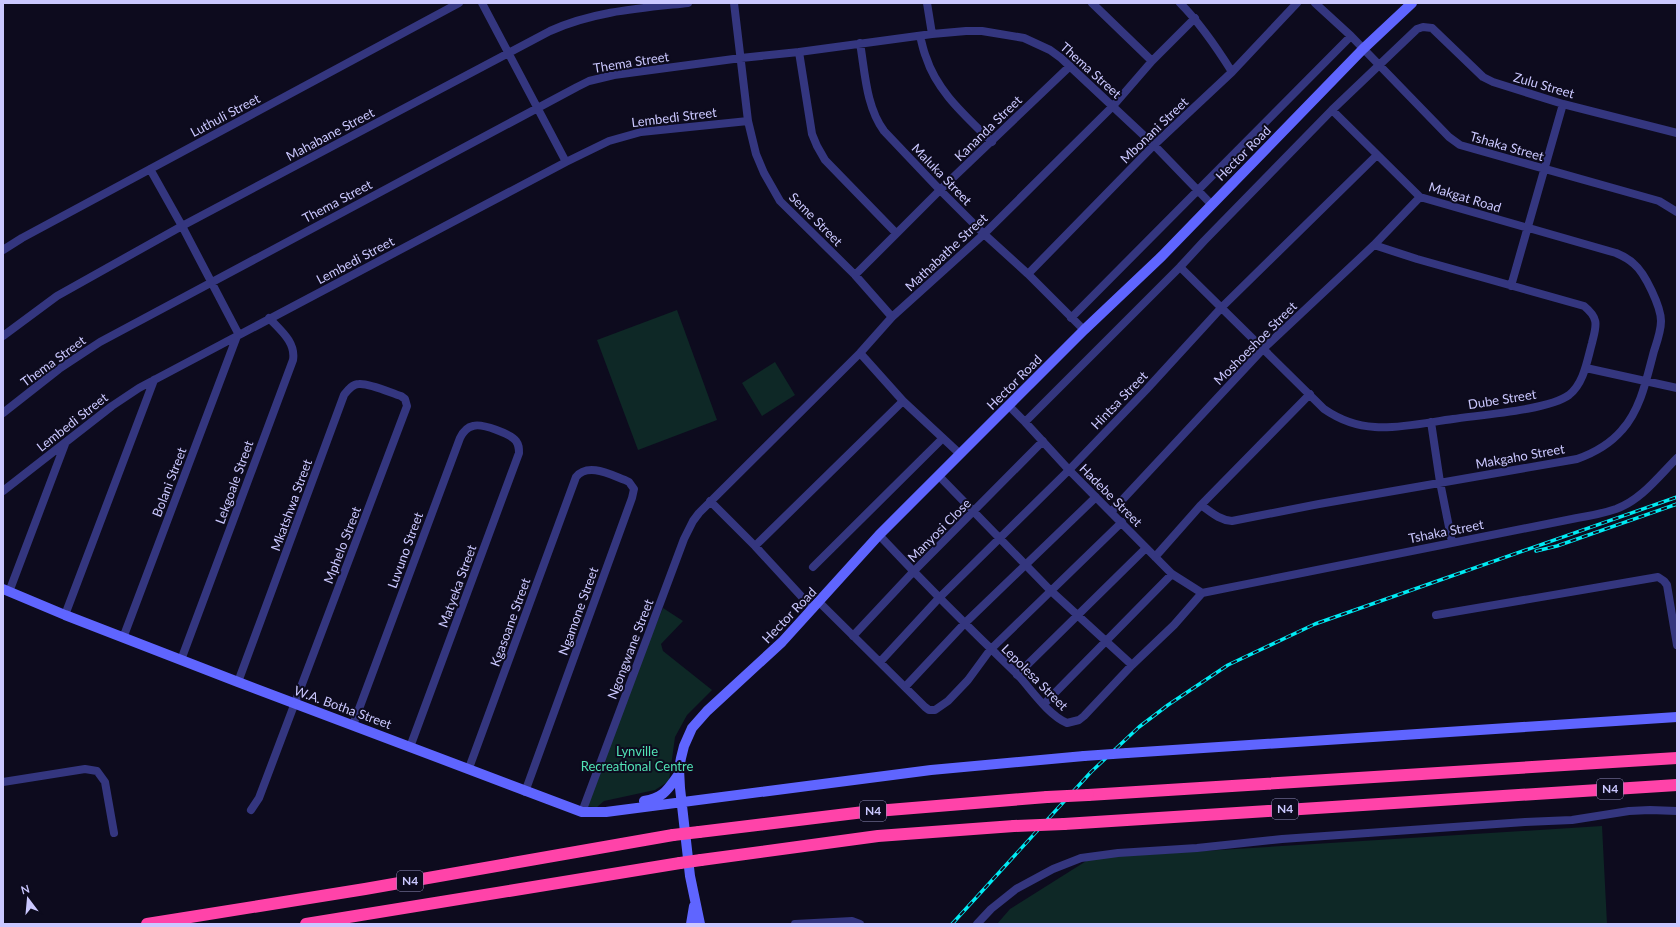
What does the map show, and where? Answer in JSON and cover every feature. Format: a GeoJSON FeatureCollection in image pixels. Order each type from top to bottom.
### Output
{"type":"FeatureCollection","features":[{"type":"Feature","properties":{"kind":"highway","name":"N4"},"geometry":{"type":"LineString","coordinates":[[147,924],[365,889],[673,835],[864,812],[1048,797],[1677,758]]}},
{"type":"Feature","properties":{"kind":"highway","name":"N4"},"geometry":{"type":"LineString","coordinates":[[306,924],[701,860],[878,836],[1014,826],[1677,785]]}},
{"type":"Feature","properties":{"kind":"street","name":"Luthuli Street"},"geometry":{"type":"LineString","coordinates":[[3,250],[150,169],[459,3]]}},
{"type":"Feature","properties":{"kind":"street"},"geometry":{"type":"LineString","coordinates":[[482,3],[510,53],[566,162]]}},
{"type":"Feature","properties":{"kind":"street","name":"Mahabane Street"},"geometry":{"type":"LineString","coordinates":[[3,336],[57,296],[182,226],[510,53],[550,30],[578,20],[624,10],[688,3]]}},
{"type":"Feature","properties":{"kind":"street","name":"Seme Street"},"geometry":{"type":"LineString","coordinates":[[734,3],[748,121],[756,154],[768,180],[780,201],[855,275],[892,317]]}},
{"type":"Feature","properties":{"kind":"street"},"geometry":{"type":"LineString","coordinates":[[927,3],[932,34]]}},
{"type":"Feature","properties":{"kind":"street"},"geometry":{"type":"LineString","coordinates":[[1092,3],[1152,61]]}},
{"type":"Feature","properties":{"kind":"street"},"geometry":{"type":"LineString","coordinates":[[1180,3],[1195,18],[1232,72]]}},
{"type":"Feature","properties":{"kind":"street","name":"Mbonani Street"},"geometry":{"type":"LineString","coordinates":[[1028,274],[1154,145],[1232,72],[1297,3]]}},
{"type":"Feature","properties":{"kind":"street"},"geometry":{"type":"LineString","coordinates":[[1315,3],[1363,49]]}},
{"type":"Feature","properties":{"kind":"street","name":"Hector Road"},"geometry":{"type":"LineString","coordinates":[[700,924],[690,876],[680,802],[679,774],[684,746],[692,728],[708,710],[782,642],[879,536],[1084,330],[1162,256],[1363,49],[1412,3]]}},
{"type":"Feature","properties":{"kind":"street","name":"Mathabathe Street"},"geometry":{"type":"LineString","coordinates":[[710,501],[860,353],[892,317],[984,234],[1113,106],[1152,61],[1195,18]]}},
{"type":"Feature","properties":{"kind":"street","name":"Zulu Street"},"geometry":{"type":"LineString","coordinates":[[1379,66],[1412,33],[1422,27],[1432,28],[1484,77],[1493,82],[1563,104],[1677,133]]}},
{"type":"Feature","properties":{"kind":"street","name":"Thema Street"},"geometry":{"type":"LineString","coordinates":[[3,412],[59,369],[100,342],[538,107],[600,77],[932,34],[982,31],[1024,38],[1050,50],[1070,66],[1154,145],[1212,204]]}},
{"type":"Feature","properties":{"kind":"street"},"geometry":{"type":"LineString","coordinates":[[920,36],[926,57],[941,87],[954,103],[992,142]]}},
{"type":"Feature","properties":{"kind":"street","name":"Hector Road"},"geometry":{"type":"LineString","coordinates":[[1071,318],[1351,36]]}},
{"type":"Feature","properties":{"kind":"street","name":"Maluka Street"},"geometry":{"type":"LineString","coordinates":[[860,43],[870,101],[877,122],[884,131],[984,234],[1028,274],[1084,330]]}},
{"type":"Feature","properties":{"kind":"street","name":"Tshaka Street"},"geometry":{"type":"LineString","coordinates":[[1363,49],[1449,137],[1460,145],[1544,170],[1659,201],[1677,212]]}},
{"type":"Feature","properties":{"kind":"street"},"geometry":{"type":"LineString","coordinates":[[799,52],[809,122],[816,146],[825,160],[896,234]]}},
{"type":"Feature","properties":{"kind":"street","name":"Kananda Street"},"geometry":{"type":"LineString","coordinates":[[855,275],[940,190],[1070,66]]}},
{"type":"Feature","properties":{"kind":"street"},"geometry":{"type":"LineString","coordinates":[[1025,422],[1180,267],[1332,110],[1379,66]]}},
{"type":"Feature","properties":{"kind":"street"},"geometry":{"type":"LineString","coordinates":[[1511,286],[1563,104]]}},
{"type":"Feature","properties":{"kind":"street","name":"Makgat Road"},"geometry":{"type":"LineString","coordinates":[[1332,110],[1420,197],[1599,248]]}},
{"type":"Feature","properties":{"kind":"street","name":"Lembedi Street"},"geometry":{"type":"LineString","coordinates":[[3,491],[112,406],[154,380],[566,162],[609,141],[641,132],[748,121]]}},
{"type":"Feature","properties":{"kind":"street","name":"Hintsa Street"},"geometry":{"type":"LineString","coordinates":[[880,662],[939,598],[998,538],[1069,470],[1146,390],[1222,307],[1377,155]]}},
{"type":"Feature","properties":{"kind":"street"},"geometry":{"type":"LineString","coordinates":[[150,169],[182,226],[238,335]]}},
{"type":"Feature","properties":{"kind":"street","name":"Moshoeshoe Street"},"geometry":{"type":"LineString","coordinates":[[1111,512],[1263,349],[1374,245],[1420,197]]}},
{"type":"Feature","properties":{"kind":"street","name":"Dube Street"},"geometry":{"type":"LineString","coordinates":[[1180,267],[1324,409],[1336,418],[1354,424],[1376,428],[1431,422],[1528,408],[1559,400],[1573,391],[1579,383],[1586,368],[1596,324],[1592,312],[1584,306],[1410,257],[1374,245]]}},
{"type":"Feature","properties":{"kind":"street","name":"Makgaho Street"},"geometry":{"type":"LineString","coordinates":[[1202,504],[1225,521],[1232,521],[1440,482],[1577,459],[1591,454],[1609,443],[1631,418],[1638,404],[1660,330],[1661,321],[1657,303],[1643,275],[1636,265],[1627,258],[1599,248]]}},
{"type":"Feature","properties":{"kind":"street","name":"Lekgoale Street"},"geometry":{"type":"LineString","coordinates":[[181,660],[293,360],[294,355],[291,344],[285,335],[269,318]]}},
{"type":"Feature","properties":{"kind":"street","name":"Bolani Street"},"geometry":{"type":"LineString","coordinates":[[123,638],[238,335]]}},
{"type":"Feature","properties":{"kind":"street"},"geometry":{"type":"LineString","coordinates":[[860,353],[904,401],[960,454]]}},
{"type":"Feature","properties":{"kind":"street"},"geometry":{"type":"LineString","coordinates":[[1586,368],[1677,388]]}},
{"type":"Feature","properties":{"kind":"street"},"geometry":{"type":"LineString","coordinates":[[65,615],[154,380]]}},
{"type":"Feature","properties":{"kind":"street","name":"Mkatshwa Street"},"geometry":{"type":"LineString","coordinates":[[238,682],[344,395],[354,386],[359,384],[367,385],[401,396]]}},
{"type":"Feature","properties":{"kind":"street"},"geometry":{"type":"LineString","coordinates":[[1155,557],[1202,504],[1310,394]]}},
{"type":"Feature","properties":{"kind":"street","name":"Mphelo Street"},"geometry":{"type":"LineString","coordinates":[[294,704],[407,406],[405,399],[401,396]]}},
{"type":"Feature","properties":{"kind":"street"},"geometry":{"type":"LineString","coordinates":[[755,546],[904,401]]}},
{"type":"Feature","properties":{"kind":"street","name":"Hadebe Street"},"geometry":{"type":"LineString","coordinates":[[1008,406],[1172,574],[1202,593]]}},
{"type":"Feature","properties":{"kind":"street"},"geometry":{"type":"LineString","coordinates":[[1431,422],[1440,482],[1452,542]]}},
{"type":"Feature","properties":{"kind":"street","name":"Luvuno Street"},"geometry":{"type":"LineString","coordinates":[[353,725],[460,438],[468,428],[474,425],[481,425],[510,436]]}},
{"type":"Feature","properties":{"kind":"street","name":"Matyeka Street"},"geometry":{"type":"LineString","coordinates":[[410,747],[519,453],[519,446],[516,440],[510,436]]}},
{"type":"Feature","properties":{"kind":"street","name":"Hector Road"},"geometry":{"type":"LineString","coordinates":[[813,567],[943,438]]}},
{"type":"Feature","properties":{"kind":"street","name":"Manyosi Close"},"geometry":{"type":"LineString","coordinates":[[853,636],[913,572],[1043,441]]}},
{"type":"Feature","properties":{"kind":"street"},"geometry":{"type":"LineString","coordinates":[[6,590],[65,444]]}},
{"type":"Feature","properties":{"kind":"street","name":"Tshaka Street"},"geometry":{"type":"LineString","coordinates":[[1202,593],[1617,509],[1629,503],[1644,492],[1677,458]]}},
{"type":"Feature","properties":{"kind":"street","name":"Kgasoane Street"},"geometry":{"type":"LineString","coordinates":[[469,768],[574,484],[580,472],[586,470]]}},
{"type":"Feature","properties":{"kind":"street","name":"Ngamone Street"},"geometry":{"type":"LineString","coordinates":[[525,792],[634,494],[632,486],[625,480],[593,470],[586,470]]}},
{"type":"Feature","properties":{"kind":"street"},"geometry":{"type":"LineString","coordinates":[[939,476],[1050,590],[1132,666]]}},
{"type":"Feature","properties":{"kind":"street"},"geometry":{"type":"LineString","coordinates":[[905,687],[964,624],[1096,497]]}},
{"type":"Feature","properties":{"kind":"street","name":"Lepolesa Street"},"geometry":{"type":"LineString","coordinates":[[710,501],[816,606],[853,636],[929,710],[935,710],[948,701],[968,680],[990,650],[1061,720],[1067,723],[1079,720],[1174,625],[1202,593]]}},
{"type":"Feature","properties":{"kind":"street","name":"Ngongwane Street"},"geometry":{"type":"LineString","coordinates":[[582,812],[684,539],[693,521],[710,501]]}},
{"type":"Feature","properties":{"kind":"street"},"geometry":{"type":"LineString","coordinates":[[879,536],[990,650],[1050,590],[1122,522]]}},
{"type":"Feature","properties":{"kind":"street"},"geometry":{"type":"LineString","coordinates":[[1017,675],[1146,548]]}},
{"type":"Feature","properties":{"kind":"street"},"geometry":{"type":"LineString","coordinates":[[1044,704],[1172,574]]}},
{"type":"Feature","properties":{"kind":"street"},"geometry":{"type":"LineString","coordinates":[[1436,615],[1658,577],[1667,585],[1677,645]]}},
{"type":"Feature","properties":{"kind":"street","name":"W.A. Botha Street"},"geometry":{"type":"LineString","coordinates":[[6,590],[123,638],[294,704],[469,768],[525,792],[582,812],[606,812],[932,770],[1084,756],[1677,717]]}},
{"type":"Feature","properties":{"kind":"street"},"geometry":{"type":"LineString","coordinates":[[251,810],[259,798],[294,704]]}},
{"type":"Feature","properties":{"kind":"street"},"geometry":{"type":"LineString","coordinates":[[3,782],[85,769],[97,771],[105,782],[114,834]]}},
{"type":"Feature","properties":{"kind":"street"},"geometry":{"type":"LineString","coordinates":[[606,812],[620,805],[658,798],[668,790],[679,774]]}},
{"type":"Feature","properties":{"kind":"street"},"geometry":{"type":"LineString","coordinates":[[977,924],[991,909],[1016,889],[1053,869],[1081,858],[1118,852],[1197,848],[1282,839],[1572,820],[1629,811],[1677,811]]}},
{"type":"Feature","properties":{"kind":"street"},"geometry":{"type":"LineString","coordinates":[[691,924],[695,900]]}},
{"type":"Feature","properties":{"kind":"street"},"geometry":{"type":"LineString","coordinates":[[795,924],[852,921],[860,924]]}},
{"type":"Feature","properties":{"kind":"green space"},"geometry":{"type":"Polygon","coordinates":[[[677,310],[717,420],[638,450],[597,340],[677,310]]]}},
{"type":"Feature","properties":{"kind":"green space"},"geometry":{"type":"Polygon","coordinates":[[[775,362],[795,395],[762,416],[742,383],[775,362]]]}},
{"type":"Feature","properties":{"kind":"green space","name":"Lynville Recreational Centre"},"geometry":{"type":"Polygon","coordinates":[[[663,608],[683,621],[661,644],[663,651],[712,690],[687,715],[675,737],[669,781],[655,790],[604,801],[597,807],[581,806],[622,704],[663,608]]]}},
{"type":"Feature","properties":{"kind":"green space"},"geometry":{"type":"Polygon","coordinates":[[[1602,826],[1607,924],[997,924],[1010,909],[1091,858],[1602,826]]]}},
{"type":"Feature","properties":{"kind":"railway"},"geometry":{"type":"LineString","coordinates":[[952,924],[1091,772],[1139,727],[1168,705],[1228,665],[1315,624],[1677,497]]}},
{"type":"Feature","properties":{"kind":"railway"},"geometry":{"type":"LineString","coordinates":[[1536,551],[1557,546],[1677,504]]}}]}
